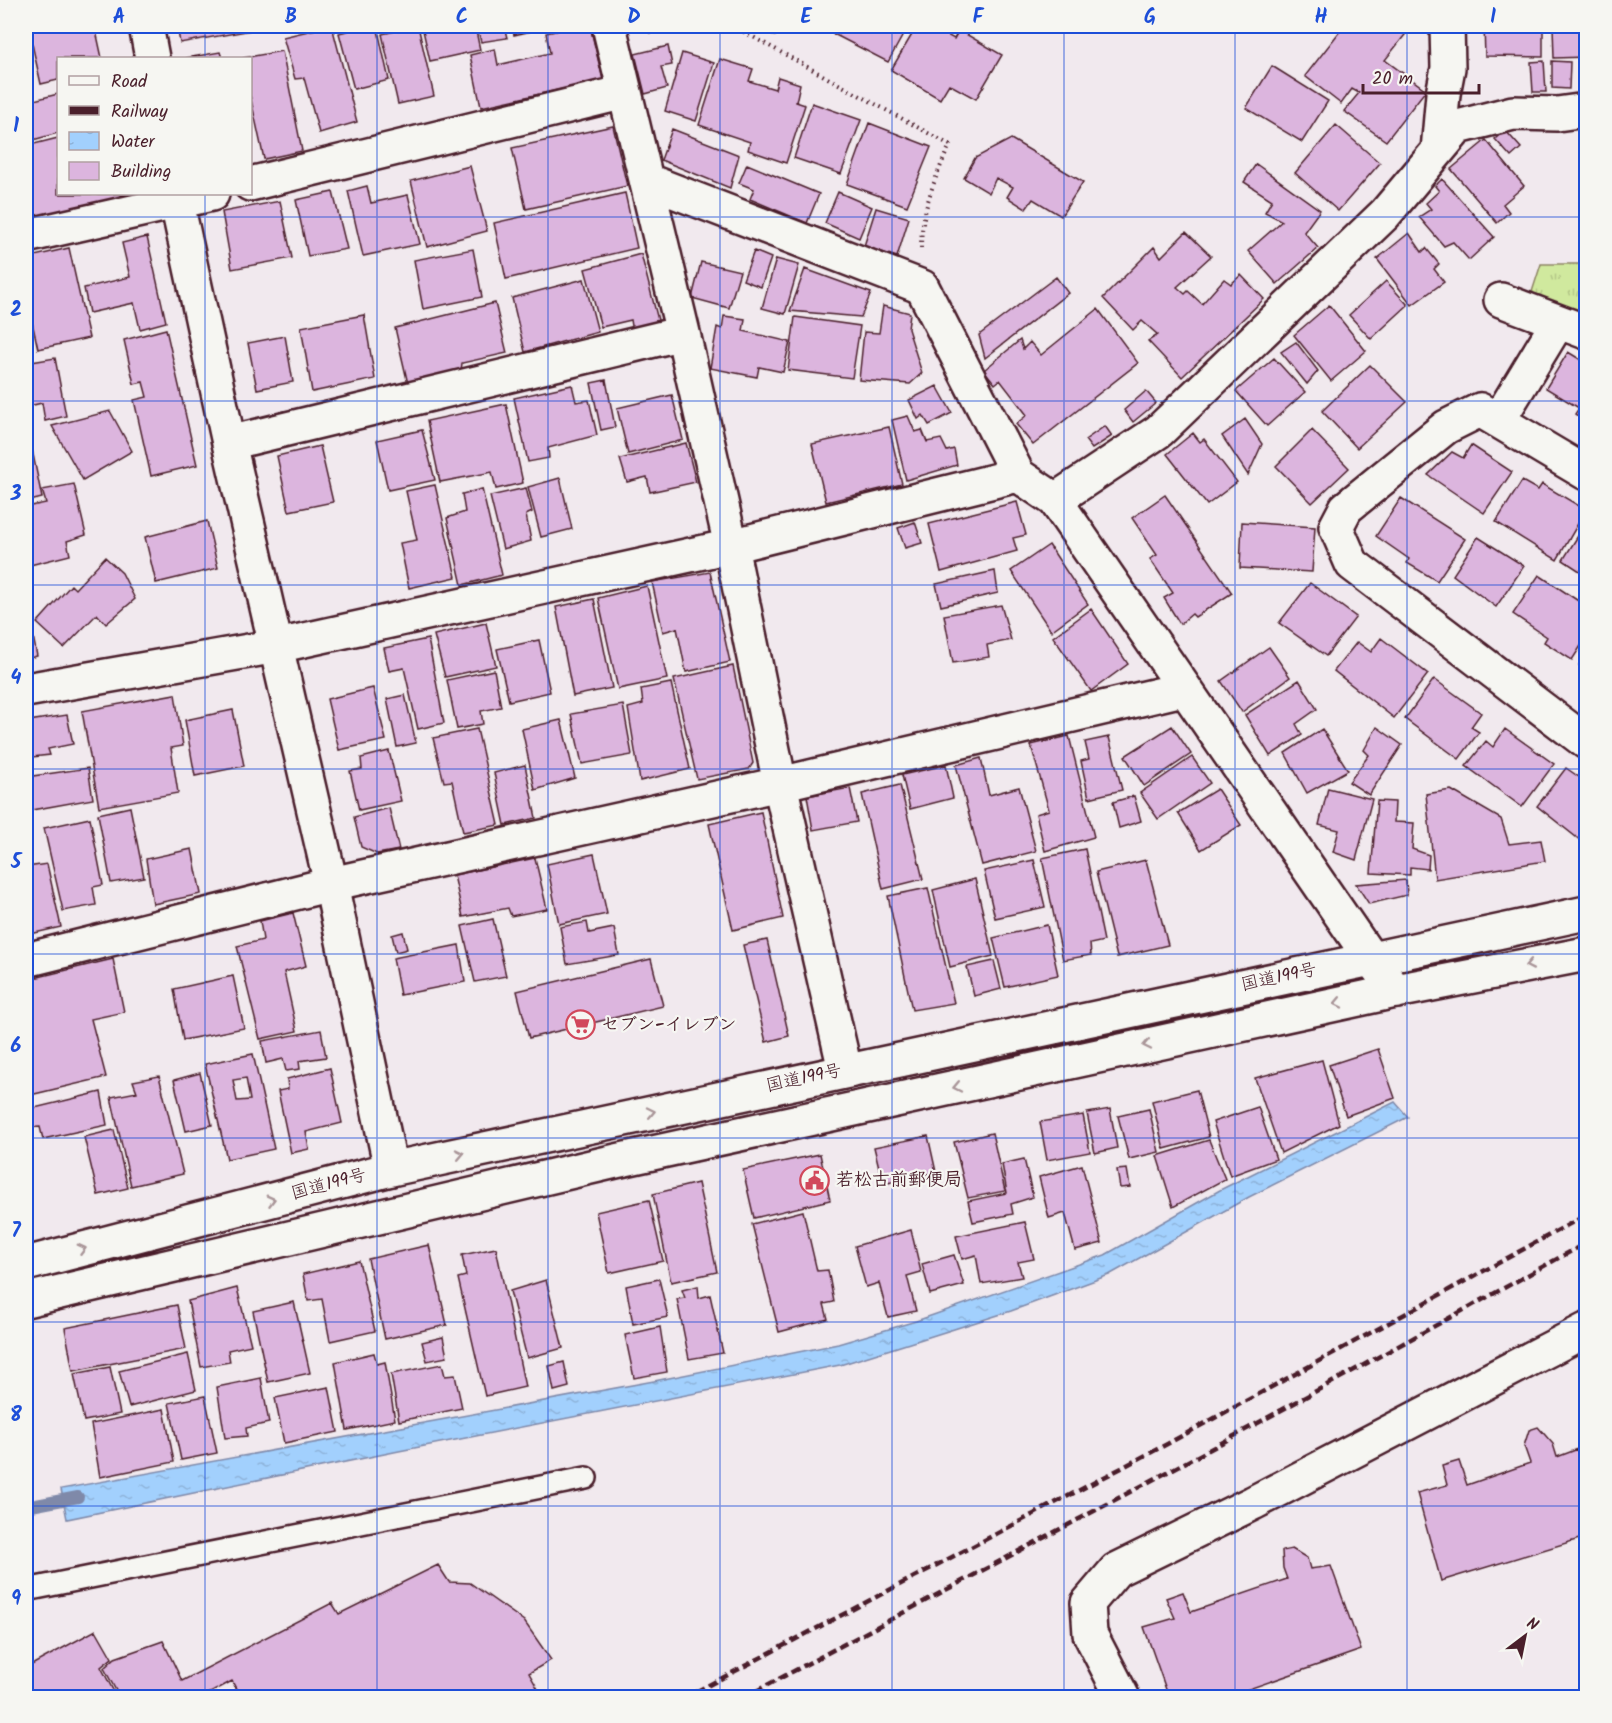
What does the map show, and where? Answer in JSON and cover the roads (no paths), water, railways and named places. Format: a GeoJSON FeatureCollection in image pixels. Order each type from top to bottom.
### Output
{"type":"FeatureCollection","features":[{"type":"Feature","properties":{"kind":"main road"},"geometry":{"type":"LineString","coordinates":[[146,26],[152,57]]}},
{"type":"Feature","properties":{"kind":"main road"},"geometry":{"type":"LineString","coordinates":[[1438,151],[1443,94],[1448,68],[1447,26]]}},
{"type":"Feature","properties":{"kind":"main road"},"geometry":{"type":"LineString","coordinates":[[611,31],[648,181],[731,546],[780,784],[845,1070]]}},
{"type":"Feature","properties":{"kind":"main road"},"geometry":{"type":"LineString","coordinates":[[252,184],[626,92]]}},
{"type":"Feature","properties":{"kind":"main road"},"geometry":{"type":"LineString","coordinates":[[1054,500],[1159,431],[1385,214],[1458,127],[1513,113],[1557,114],[1587,110]]}},
{"type":"Feature","properties":{"kind":"main road"},"geometry":{"type":"LineString","coordinates":[[648,181],[922,287],[1018,475],[1054,500],[1371,959],[1396,991]]}},
{"type":"Feature","properties":{"kind":"main road"},"geometry":{"type":"LineString","coordinates":[[26,236],[176,198],[203,195]]}},
{"type":"Feature","properties":{"kind":"main road"},"geometry":{"type":"LineString","coordinates":[[176,198],[331,884],[391,1168]]}},
{"type":"Feature","properties":{"kind":"main road"},"geometry":{"type":"LineString","coordinates":[[1498,421],[1573,327],[1501,300]]}},
{"type":"Feature","properties":{"kind":"main road"},"geometry":{"type":"LineString","coordinates":[[230,443],[683,333]]}},
{"type":"Feature","properties":{"kind":"main road"},"geometry":{"type":"LineString","coordinates":[[1587,473],[1480,410],[1446,427],[1346,508],[1336,527],[1352,564],[1587,742]]}},
{"type":"Feature","properties":{"kind":"main road"},"geometry":{"type":"LineString","coordinates":[[26,690],[277,646],[731,546],[1018,475]]}},
{"type":"Feature","properties":{"kind":"main road"},"geometry":{"type":"LineString","coordinates":[[26,960],[331,884],[780,784],[1183,689]]}},
{"type":"Feature","properties":{"kind":"main road","name":"国道199号"},"geometry":{"type":"LineString","coordinates":[[27,1257],[391,1168],[1587,913]]}},
{"type":"Feature","properties":{"kind":"main road","name":"国道199号"},"geometry":{"type":"LineString","coordinates":[[26,1300],[616,1161],[1396,991],[1587,954]]}},
{"type":"Feature","properties":{"kind":"main road"},"geometry":{"type":"LineString","coordinates":[[1123,1698],[1090,1634],[1088,1603],[1116,1570],[1252,1503],[1587,1330]]}},
{"type":"Feature","properties":{"kind":"lane"},"geometry":{"type":"LineString","coordinates":[[26,1590],[586,1478]]}},
{"type":"Feature","properties":{"kind":"water"},"geometry":{"type":"Polygon","coordinates":[[[1395,1102],[1408,1117],[1249,1197],[1109,1275],[1011,1311],[840,1365],[399,1451],[67,1519],[61,1489],[654,1381],[838,1344],[916,1321],[1105,1255],[1220,1190],[1395,1102]]]}},
{"type":"Feature","properties":{"kind":"waterway"},"geometry":{"type":"LineString","coordinates":[[26,1507],[78,1497]]}},
{"type":"Feature","properties":{"kind":"railway"},"geometry":{"type":"LineString","coordinates":[[684,1698],[1169,1443],[1586,1215]]}},
{"type":"Feature","properties":{"kind":"railway"},"geometry":{"type":"LineString","coordinates":[[743,1698],[1205,1452],[1586,1243]]}},
{"type":"Feature","properties":{"kind":"place","name":"セブン-イレブン"},"geometry":{"type":"Point","coordinates":[580,1025]}},
{"type":"Feature","properties":{"kind":"place","name":"若松古前郵便局"},"geometry":{"type":"Point","coordinates":[815,1180]}}]}
